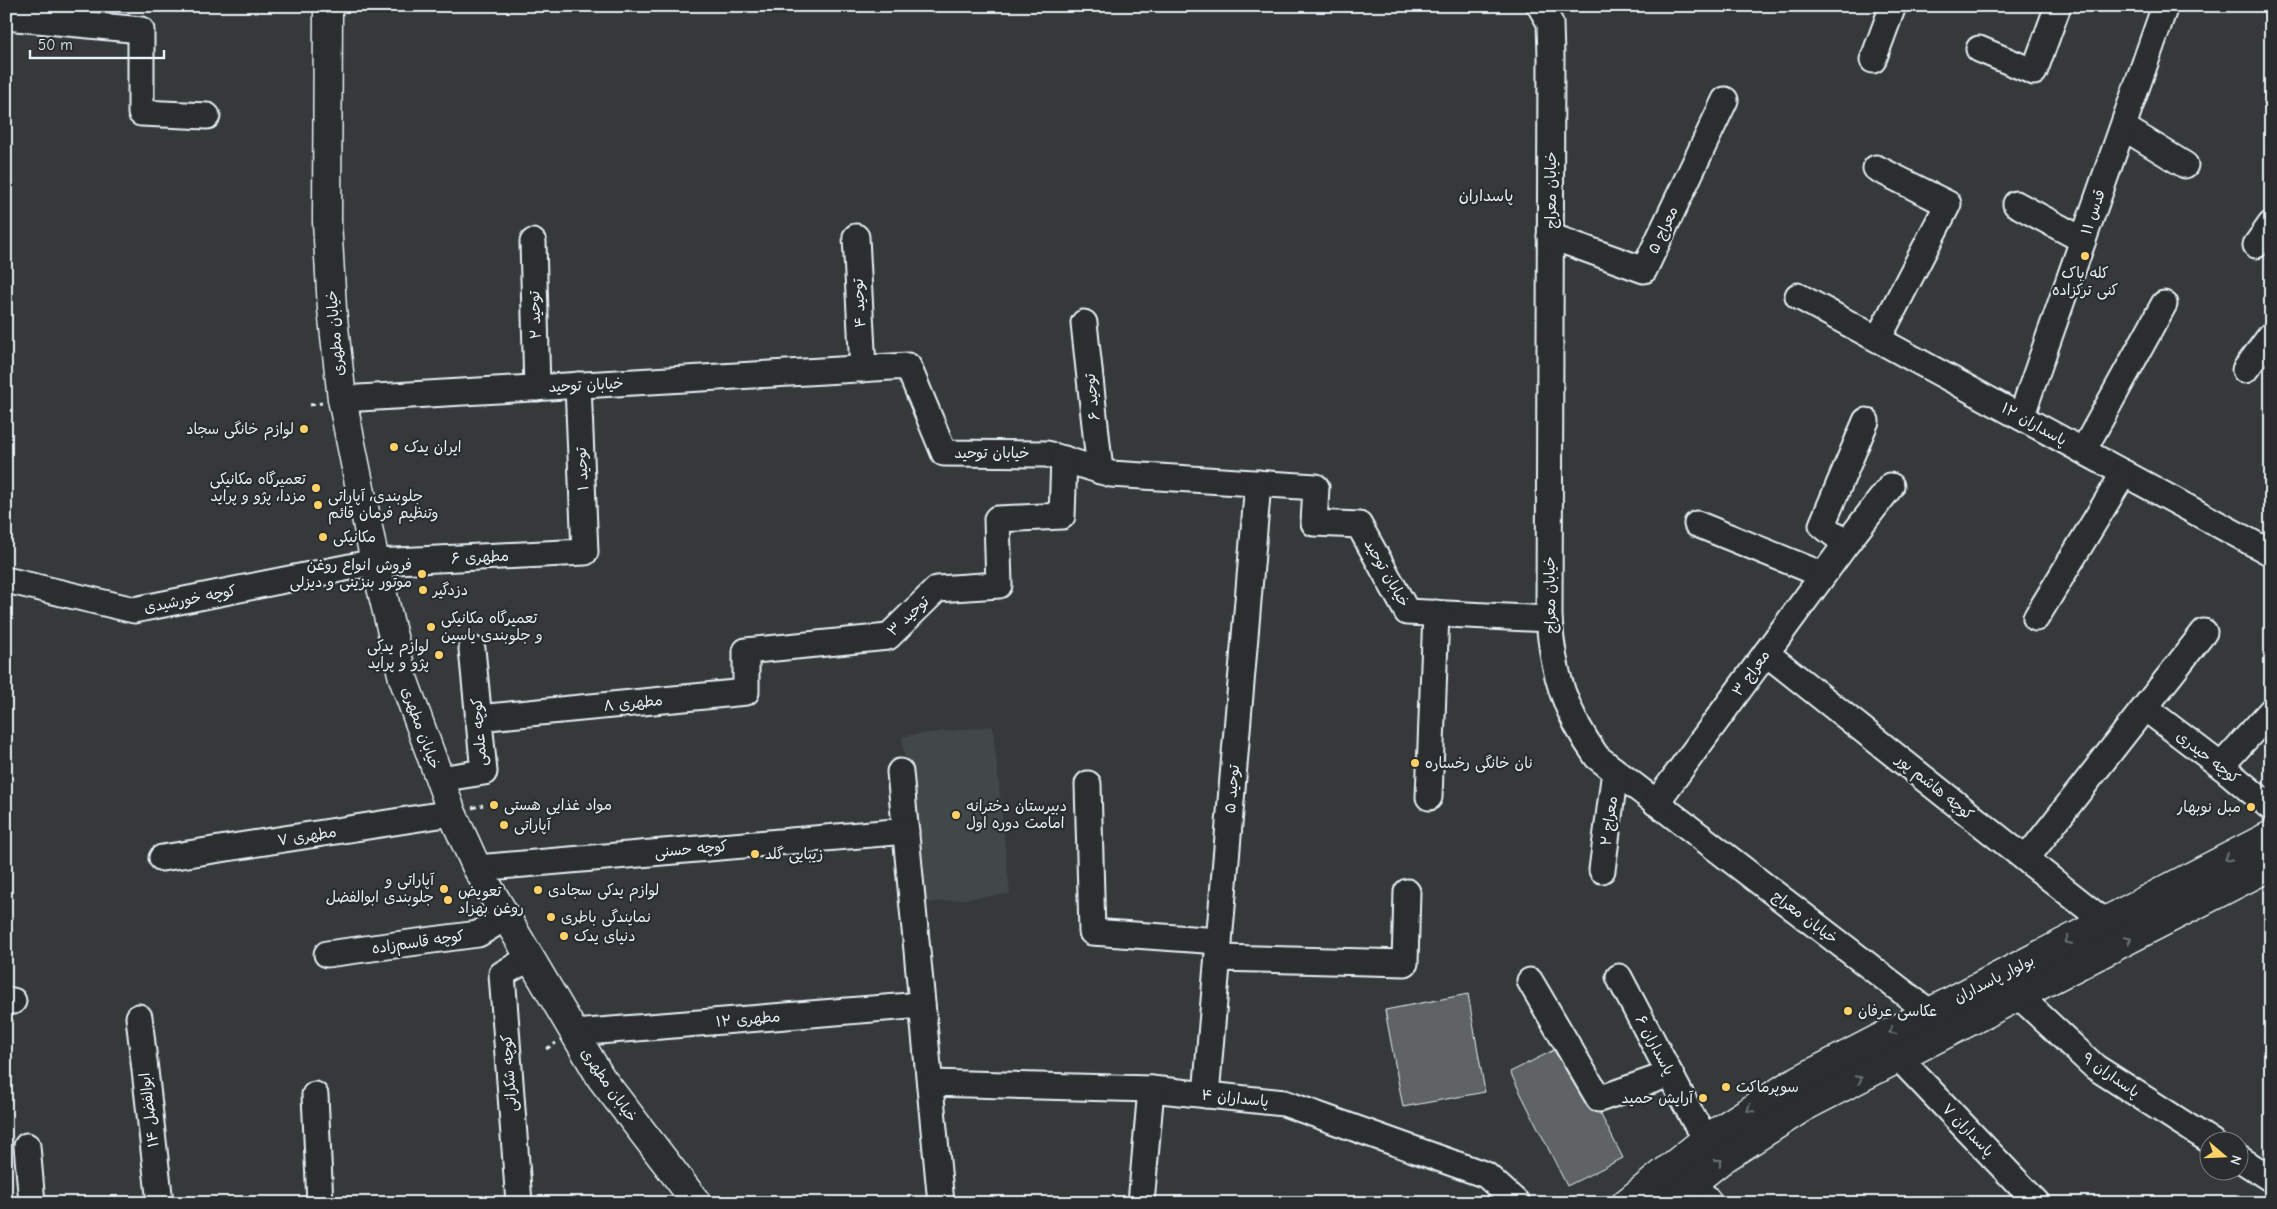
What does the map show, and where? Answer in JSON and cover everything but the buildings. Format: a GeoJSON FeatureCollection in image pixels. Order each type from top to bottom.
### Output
{"type":"FeatureCollection","features":[{"type":"Feature","properties":{"kind":"main road","name":"خیابان مطهری"},"geometry":{"type":"LineString","coordinates":[[328,6],[327,222],[332,309],[342,400],[376,562],[403,678],[452,813],[477,868],[601,1078],[697,1203]]}},
{"type":"Feature","properties":{"kind":"main road","name":"بولوار پاسداران"},"geometry":{"type":"LineString","coordinates":[[1626,1203],[1707,1138],[1791,1084],[2271,835]]}},
{"type":"Feature","properties":{"kind":"main road","name":"بولوار پاسداران"},"geometry":{"type":"LineString","coordinates":[[1667,1203],[1701,1193],[1750,1140],[1804,1107],[2271,866]]}},
{"type":"Feature","properties":{"kind":"street","name":"خیابان معراج"},"geometry":{"type":"LineString","coordinates":[[1540,6],[1550,23],[1549,619],[1553,658],[1566,706],[1580,733],[1597,757],[1929,1012]]}},
{"type":"Feature","properties":{"kind":"street"},"geometry":{"type":"LineString","coordinates":[[1873,60],[1893,6]]}},
{"type":"Feature","properties":{"kind":"street"},"geometry":{"type":"LineString","coordinates":[[1979,49],[2034,72],[2058,6]]}},
{"type":"Feature","properties":{"kind":"street","name":"قدس ۱۱"},"geometry":{"type":"LineString","coordinates":[[2021,417],[2165,6]]}},
{"type":"Feature","properties":{"kind":"street"},"geometry":{"type":"LineString","coordinates":[[6,17],[141,30],[141,113],[206,116]]}},
{"type":"Feature","properties":{"kind":"street","name":"معراج ۵"},"geometry":{"type":"LineString","coordinates":[[1550,236],[1644,270],[1725,100]]}},
{"type":"Feature","properties":{"kind":"street"},"geometry":{"type":"LineString","coordinates":[[2123,127],[2185,165]]}},
{"type":"Feature","properties":{"kind":"street"},"geometry":{"type":"LineString","coordinates":[[1876,168],[1948,204],[1878,339]]}},
{"type":"Feature","properties":{"kind":"street"},"geometry":{"type":"LineString","coordinates":[[2016,204],[2083,240]]}},
{"type":"Feature","properties":{"kind":"street"},"geometry":{"type":"LineString","coordinates":[[2256,245],[2271,224]]}},
{"type":"Feature","properties":{"kind":"street","name":"توحید ۴"},"geometry":{"type":"LineString","coordinates":[[856,237],[863,368]]}},
{"type":"Feature","properties":{"kind":"street","name":"توحید ۲"},"geometry":{"type":"LineString","coordinates":[[532,242],[537,388]]}},
{"type":"Feature","properties":{"kind":"street","name":"پاسداران ۱۲"},"geometry":{"type":"LineString","coordinates":[[1798,296],[2271,553]]}},
{"type":"Feature","properties":{"kind":"street"},"geometry":{"type":"LineString","coordinates":[[2083,451],[2164,304]]}},
{"type":"Feature","properties":{"kind":"street","name":"توحید ۶"},"geometry":{"type":"LineString","coordinates":[[1084,323],[1100,471]]}},
{"type":"Feature","properties":{"kind":"street"},"geometry":{"type":"LineString","coordinates":[[2245,370],[2271,335]]}},
{"type":"Feature","properties":{"kind":"street","name":"خیابان توحید"},"geometry":{"type":"LineString","coordinates":[[342,400],[908,366],[944,453],[1047,454],[1111,474],[1316,487],[1314,523],[1359,525],[1408,612],[1549,619]]}},
{"type":"Feature","properties":{"kind":"street","name":"توحید ۱"},"geometry":{"type":"LineString","coordinates":[[578,385],[585,552]]}},
{"type":"Feature","properties":{"kind":"street"},"geometry":{"type":"LineString","coordinates":[[1846,544],[1822,525],[1866,421]]}},
{"type":"Feature","properties":{"kind":"street","name":"توحید ۳"},"geometry":{"type":"LineString","coordinates":[[746,650],[888,637],[936,588],[998,585],[997,519],[1062,516],[1064,459]]}},
{"type":"Feature","properties":{"kind":"street"},"geometry":{"type":"LineString","coordinates":[[2036,618],[2124,473]]}},
{"type":"Feature","properties":{"kind":"street","name":"توحید ۵"},"geometry":{"type":"LineString","coordinates":[[1206,1095],[1258,483]]}},
{"type":"Feature","properties":{"kind":"street","name":"معراج ۳"},"geometry":{"type":"LineString","coordinates":[[1656,803],[1823,575],[1891,486]]}},
{"type":"Feature","properties":{"kind":"street"},"geometry":{"type":"LineString","coordinates":[[1697,524],[1823,575]]}},
{"type":"Feature","properties":{"kind":"street","name":"مطهری ۶"},"geometry":{"type":"LineString","coordinates":[[376,562],[585,552]]}},
{"type":"Feature","properties":{"kind":"street","name":"کوچه خورشیدی"},"geometry":{"type":"LineString","coordinates":[[6,580],[134,610],[376,562]]}},
{"type":"Feature","properties":{"kind":"street"},"geometry":{"type":"LineString","coordinates":[[1429,797],[1436,613]]}},
{"type":"Feature","properties":{"kind":"street"},"geometry":{"type":"LineString","coordinates":[[2026,859],[2204,632]]}},
{"type":"Feature","properties":{"kind":"street","name":"کوچه علمی"},"geometry":{"type":"LineString","coordinates":[[440,779],[484,772],[472,649]]}},
{"type":"Feature","properties":{"kind":"street","name":"مطهری ۸"},"geometry":{"type":"LineString","coordinates":[[478,718],[746,692],[746,650]]}},
{"type":"Feature","properties":{"kind":"street","name":"کوچه هاشم پور"},"geometry":{"type":"LineString","coordinates":[[1766,653],[2105,922]]}},
{"type":"Feature","properties":{"kind":"street","name":"کوچه حیدری"},"geometry":{"type":"LineString","coordinates":[[2145,708],[2221,766],[2271,808]]}},
{"type":"Feature","properties":{"kind":"street"},"geometry":{"type":"LineString","coordinates":[[2221,766],[2271,711]]}},
{"type":"Feature","properties":{"kind":"street","name":"معراج ۲"},"geometry":{"type":"LineString","coordinates":[[1602,870],[1616,771]]}},
{"type":"Feature","properties":{"kind":"street"},"geometry":{"type":"LineString","coordinates":[[900,772],[941,1203]]}},
{"type":"Feature","properties":{"kind":"street"},"geometry":{"type":"LineString","coordinates":[[1088,784],[1092,932],[1219,949],[1405,964],[1407,892]]}},
{"type":"Feature","properties":{"kind":"street","name":"مطهری ۷"},"geometry":{"type":"LineString","coordinates":[[162,858],[452,813]]}},
{"type":"Feature","properties":{"kind":"street","name":"کوچه حسنی"},"geometry":{"type":"LineString","coordinates":[[477,868],[906,831]]}},
{"type":"Feature","properties":{"kind":"street","name":"کوچه قاسم‌زاده"},"geometry":{"type":"LineString","coordinates":[[327,954],[478,934],[506,917]]}},
{"type":"Feature","properties":{"kind":"street","name":"کوچه شکرانی"},"geometry":{"type":"LineString","coordinates":[[519,1203],[502,974],[530,958]]}},
{"type":"Feature","properties":{"kind":"street","name":"پاسداران ۶"},"geometry":{"type":"LineString","coordinates":[[1619,977],[1694,1120],[1707,1138]]}},
{"type":"Feature","properties":{"kind":"street"},"geometry":{"type":"LineString","coordinates":[[1530,981],[1598,1099],[1670,1074]]}},
{"type":"Feature","properties":{"kind":"street","name":"پاسداران ۹"},"geometry":{"type":"LineString","coordinates":[[2019,996],[2095,1067],[2200,1134]]}},
{"type":"Feature","properties":{"kind":"street","name":"مطهری ۱۲"},"geometry":{"type":"LineString","coordinates":[[574,1033],[922,1005]]}},
{"type":"Feature","properties":{"kind":"street","name":"ابوالفضل ۱۴"},"geometry":{"type":"LineString","coordinates":[[138,1017],[160,1203]]}},
{"type":"Feature","properties":{"kind":"street","name":"پاسداران ۷"},"geometry":{"type":"LineString","coordinates":[[1899,1058],[2031,1201]]}},
{"type":"Feature","properties":{"kind":"street","name":"پاسداران ۴"},"geometry":{"type":"LineString","coordinates":[[930,1083],[1151,1089],[1284,1103],[1486,1175],[1517,1203]]}},
{"type":"Feature","properties":{"kind":"street"},"geometry":{"type":"LineString","coordinates":[[1141,1203],[1151,1089]]}},
{"type":"Feature","properties":{"kind":"street"},"geometry":{"type":"LineString","coordinates":[[315,1095],[320,1203]]}},
{"type":"Feature","properties":{"kind":"street"},"geometry":{"type":"LineString","coordinates":[[27,1146],[32,1203]]}},
{"type":"Feature","properties":{"kind":"street"},"geometry":{"type":"LineString","coordinates":[[2250,1165],[2271,1179]]}},
{"type":"Feature","properties":{"kind":"shaded area","name":"دبیرستان دخترانه امامت دوره اول"},"geometry":{"type":"Polygon","coordinates":[[[993,726],[1010,894],[920,904],[902,736],[993,726]]]}},
{"type":"Feature","properties":{"kind":"place","name":"کله پاک کنی ترکزاده"},"geometry":{"type":"Point","coordinates":[2085,256]}},
{"type":"Feature","properties":{"kind":"place","name":"لوازم خانگی سجاد"},"geometry":{"type":"Point","coordinates":[304,429]}},
{"type":"Feature","properties":{"kind":"place","name":"ایران یدک"},"geometry":{"type":"Point","coordinates":[394,447]}},
{"type":"Feature","properties":{"kind":"place","name":"تعمیرگاه مکانیکی مزدا، پژو و پراید"},"geometry":{"type":"Point","coordinates":[316,488]}},
{"type":"Feature","properties":{"kind":"place","name":"جلوبندی، آپاراتی وتنظیم فرمان قائم"},"geometry":{"type":"Point","coordinates":[318,505]}},
{"type":"Feature","properties":{"kind":"place","name":"مکانیکی"},"geometry":{"type":"Point","coordinates":[323,537]}},
{"type":"Feature","properties":{"kind":"place","name":"فروش انواع روغن موتور بنزینی و دیزلی"},"geometry":{"type":"Point","coordinates":[422,574]}},
{"type":"Feature","properties":{"kind":"place","name":"دزدگیر"},"geometry":{"type":"Point","coordinates":[423,590]}},
{"type":"Feature","properties":{"kind":"place","name":"تعمیرگاه مکانیکی و جلوبندی یاسین"},"geometry":{"type":"Point","coordinates":[431,627]}},
{"type":"Feature","properties":{"kind":"place","name":"لوازم یدکی پژو و پراید"},"geometry":{"type":"Point","coordinates":[439,655]}},
{"type":"Feature","properties":{"kind":"place","name":"نان خانگی رخساره"},"geometry":{"type":"Point","coordinates":[1415,763]}},
{"type":"Feature","properties":{"kind":"place","name":"مواد غذایی هستی"},"geometry":{"type":"Point","coordinates":[494,805]}},
{"type":"Feature","properties":{"kind":"place","name":"مبل نوبهار"},"geometry":{"type":"Point","coordinates":[2251,807]}},
{"type":"Feature","properties":{"kind":"place","name":"دبیرستان دخترانه امامت دوره اول"},"geometry":{"type":"Point","coordinates":[956,815]}},
{"type":"Feature","properties":{"kind":"place","name":"آپاراتی"},"geometry":{"type":"Point","coordinates":[504,825]}},
{"type":"Feature","properties":{"kind":"place","name":"زیبایی گلد"},"geometry":{"type":"Point","coordinates":[755,854]}},
{"type":"Feature","properties":{"kind":"place","name":"آپاراتی و جلوبندی ابوالفضل"},"geometry":{"type":"Point","coordinates":[444,889]}},
{"type":"Feature","properties":{"kind":"place","name":"لوازم یدکی سجادی"},"geometry":{"type":"Point","coordinates":[538,890]}},
{"type":"Feature","properties":{"kind":"place","name":"تعویض روغن بهزاد"},"geometry":{"type":"Point","coordinates":[448,900]}},
{"type":"Feature","properties":{"kind":"place","name":"نمایندگی باطری"},"geometry":{"type":"Point","coordinates":[551,917]}},
{"type":"Feature","properties":{"kind":"place","name":"دنیای یدک"},"geometry":{"type":"Point","coordinates":[564,936]}},
{"type":"Feature","properties":{"kind":"place","name":"عکاسی عرفان"},"geometry":{"type":"Point","coordinates":[1848,1011]}},
{"type":"Feature","properties":{"kind":"place","name":"سوپرماکت"},"geometry":{"type":"Point","coordinates":[1726,1087]}},
{"type":"Feature","properties":{"kind":"place","name":"آرایش حمید"},"geometry":{"type":"Point","coordinates":[1703,1098]}},
{"type":"Feature","properties":{"kind":"district","name":"پاسداران"},"geometry":{"type":"Point","coordinates":[1486,196]}}]}
